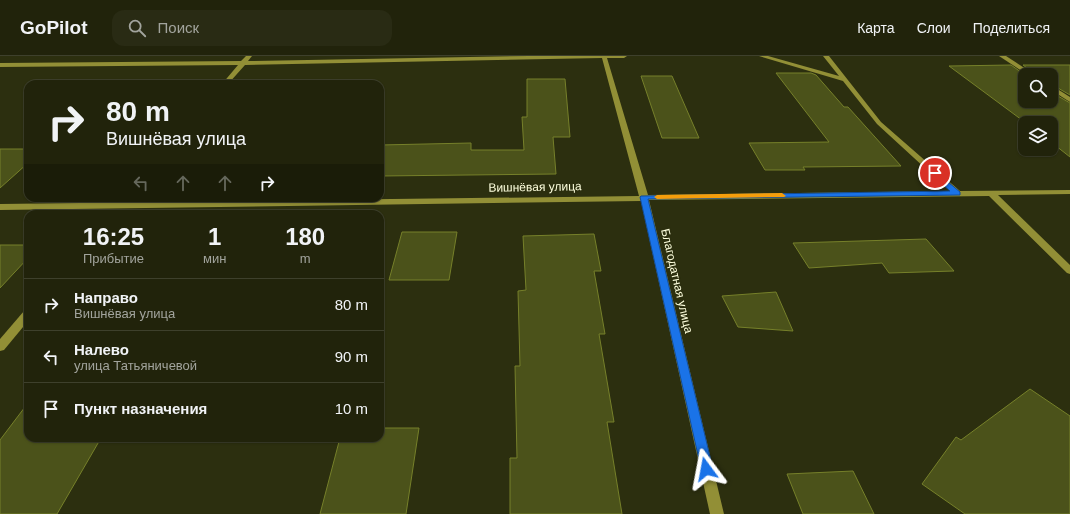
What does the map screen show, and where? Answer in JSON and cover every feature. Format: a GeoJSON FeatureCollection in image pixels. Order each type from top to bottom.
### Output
{"type":"FeatureCollection","features":[{"type":"Feature","properties":{"kind":"street"},"geometry":{"type":"LineString","coordinates":[[228,80],[249,56]]}},
{"type":"Feature","properties":{"kind":"street","name":"Благодатная улица"},"geometry":{"type":"LineString","coordinates":[[604,56],[644,197],[717,514]]}},
{"type":"Feature","properties":{"kind":"street"},"geometry":{"type":"LineString","coordinates":[[0,65],[243,63],[624,56]]}},
{"type":"Feature","properties":{"kind":"street"},"geometry":{"type":"LineString","coordinates":[[762,56],[845,80]]}},
{"type":"Feature","properties":{"kind":"street"},"geometry":{"type":"LineString","coordinates":[[826,56],[879,123],[957,193]]}},
{"type":"Feature","properties":{"kind":"street"},"geometry":{"type":"LineString","coordinates":[[1002,56],[1021,68]]}},
{"type":"Feature","properties":{"kind":"street"},"geometry":{"type":"LineString","coordinates":[[1058,92],[1070,100]]}},
{"type":"Feature","properties":{"kind":"street","name":"Вишнёвая улица"},"geometry":{"type":"LineString","coordinates":[[384,199],[1070,192]]}},
{"type":"Feature","properties":{"kind":"street"},"geometry":{"type":"LineString","coordinates":[[991,193],[1070,271]]}},
{"type":"Feature","properties":{"kind":"street","name":"Вишнёвая улица"},"geometry":{"type":"LineString","coordinates":[[0,207],[104,202]]}},
{"type":"Feature","properties":{"kind":"street"},"geometry":{"type":"LineString","coordinates":[[118,210],[124,202]]}},
{"type":"Feature","properties":{"kind":"street"},"geometry":{"type":"LineString","coordinates":[[0,347],[24,319]]}},
{"type":"Feature","properties":{"kind":"building"},"geometry":{"type":"Polygon","coordinates":[[[1011,65],[1018,70],[1018,108],[1058,108],[1058,96],[1070,103],[1070,157],[1058,148],[1058,116],[1018,117],[949,66],[1011,65]]]}},
{"type":"Feature","properties":{"kind":"building"},"geometry":{"type":"Polygon","coordinates":[[[1023,65],[1070,65],[1070,95],[1058,88],[1058,68],[1027,68],[1023,65]]]}},
{"type":"Feature","properties":{"kind":"building"},"geometry":{"type":"Polygon","coordinates":[[[776,73],[811,73],[816,75],[844,107],[848,107],[901,166],[803,167],[805,170],[765,170],[749,143],[829,142],[776,73]]]}},
{"type":"Feature","properties":{"kind":"building"},"geometry":{"type":"Polygon","coordinates":[[[641,76],[672,76],[699,138],[662,138],[641,76]]]}},
{"type":"Feature","properties":{"kind":"building"},"geometry":{"type":"Polygon","coordinates":[[[527,79],[565,79],[570,137],[553,137],[556,174],[384,176],[384,145],[471,143],[471,150],[524,150],[522,117],[527,117],[527,79]]]}},
{"type":"Feature","properties":{"kind":"building"},"geometry":{"type":"Polygon","coordinates":[[[0,149],[24,149],[24,167],[0,188],[0,149]]]}},
{"type":"Feature","properties":{"kind":"building"},"geometry":{"type":"Polygon","coordinates":[[[402,232],[457,232],[449,280],[389,280],[402,232]]]}},
{"type":"Feature","properties":{"kind":"building"},"geometry":{"type":"Polygon","coordinates":[[[594,234],[601,271],[594,271],[605,334],[599,334],[614,422],[607,422],[622,514],[510,514],[510,458],[517,458],[515,366],[520,366],[518,291],[526,290],[523,236],[594,234]]]}},
{"type":"Feature","properties":{"kind":"building"},"geometry":{"type":"Polygon","coordinates":[[[926,239],[954,271],[889,273],[882,263],[809,268],[793,243],[926,239]]]}},
{"type":"Feature","properties":{"kind":"building"},"geometry":{"type":"Polygon","coordinates":[[[0,245],[24,245],[24,262],[0,288],[0,245]]]}},
{"type":"Feature","properties":{"kind":"building"},"geometry":{"type":"Polygon","coordinates":[[[776,292],[793,331],[738,327],[722,296],[776,292]]]}},
{"type":"Feature","properties":{"kind":"building"},"geometry":{"type":"Polygon","coordinates":[[[1030,389],[1070,416],[1070,514],[965,514],[922,484],[956,437],[961,440],[1030,389]]]}},
{"type":"Feature","properties":{"kind":"building"},"geometry":{"type":"Polygon","coordinates":[[[24,408],[24,442],[99,442],[57,514],[0,514],[0,440],[24,408]]]}},
{"type":"Feature","properties":{"kind":"building"},"geometry":{"type":"Polygon","coordinates":[[[384,428],[419,428],[406,514],[320,514],[339,442],[384,442],[384,428]]]}},
{"type":"Feature","properties":{"kind":"building"},"geometry":{"type":"Polygon","coordinates":[[[853,471],[874,514],[803,514],[787,474],[853,471]]]}},
{"type":"Feature","properties":{"kind":"slow traffic"},"geometry":{"type":"LineString","coordinates":[[657,197],[782,196]]}},
{"type":"Feature","properties":{"kind":"route"},"geometry":{"type":"LineString","coordinates":[[706,469],[644,197],[957,193],[935,173]]}}]}
